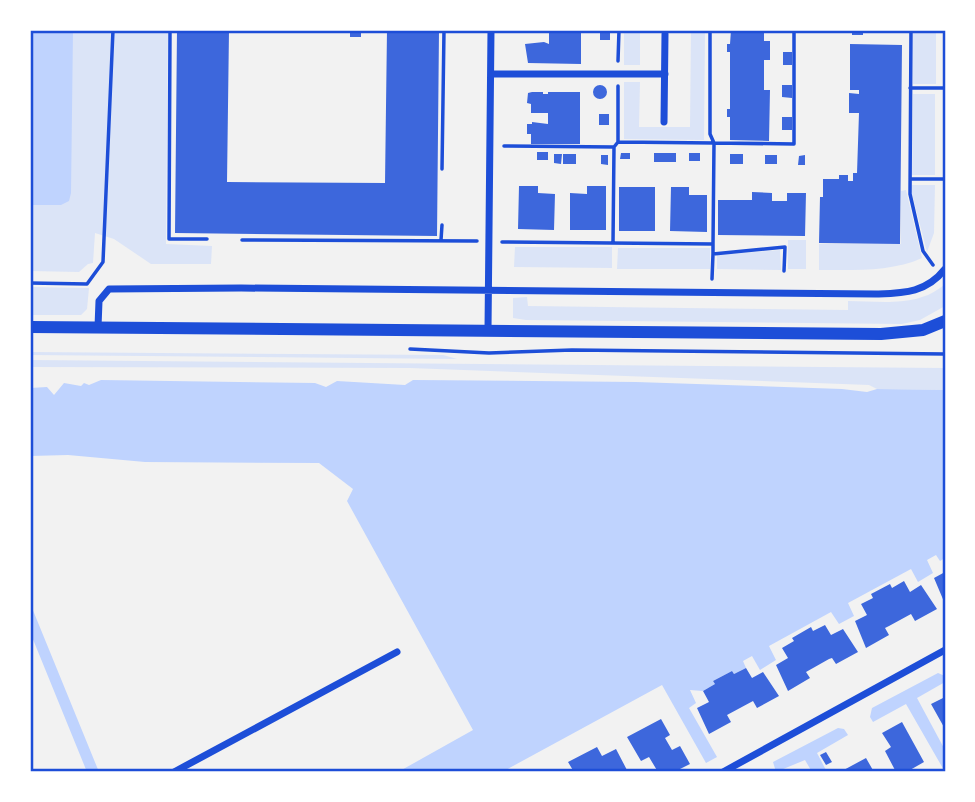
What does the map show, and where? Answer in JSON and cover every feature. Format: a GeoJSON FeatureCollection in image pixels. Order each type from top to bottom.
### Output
{"type":"FeatureCollection","features":[{"type":"Feature","properties":{"kind":"street"},"geometry":{"type":"LineString","coordinates":[[488,330],[491,30]]}},
{"type":"Feature","properties":{"kind":"street"},"geometry":{"type":"LineString","coordinates":[[664,122],[665,34]]}},
{"type":"Feature","properties":{"kind":"street"},"geometry":{"type":"LineString","coordinates":[[491,74],[665,74]]}},
{"type":"Feature","properties":{"kind":"street"},"geometry":{"type":"LineString","coordinates":[[98,327],[99,301],[109,289],[902,293],[920,290],[944,272]]}},
{"type":"Feature","properties":{"kind":"street"},"geometry":{"type":"LineString","coordinates":[[30,327],[900,334],[923,330],[945,321]]}},
{"type":"Feature","properties":{"kind":"street"},"geometry":{"type":"LineString","coordinates":[[723,772],[945,650]]}},
{"type":"Feature","properties":{"kind":"street"},"geometry":{"type":"LineString","coordinates":[[174,772],[397,652]]}},
{"type":"Feature","properties":{"kind":"path"},"geometry":{"type":"LineString","coordinates":[[87,284],[103,262],[113,30]]}},
{"type":"Feature","properties":{"kind":"path"},"geometry":{"type":"LineString","coordinates":[[170,30],[169,239],[207,239]]}},
{"type":"Feature","properties":{"kind":"path"},"geometry":{"type":"LineString","coordinates":[[442,169],[444,30]]}},
{"type":"Feature","properties":{"kind":"path"},"geometry":{"type":"LineString","coordinates":[[712,292],[714,143],[794,144],[794,30]]}},
{"type":"Feature","properties":{"kind":"path"},"geometry":{"type":"LineString","coordinates":[[911,30],[910,179],[913,212],[923,251],[944,272]]}},
{"type":"Feature","properties":{"kind":"path"},"geometry":{"type":"LineString","coordinates":[[911,88],[945,88]]}},
{"type":"Feature","properties":{"kind":"path"},"geometry":{"type":"LineString","coordinates":[[613,243],[614,148],[618,142]]}},
{"type":"Feature","properties":{"kind":"path"},"geometry":{"type":"LineString","coordinates":[[490,146],[614,148]]}},
{"type":"Feature","properties":{"kind":"path"},"geometry":{"type":"LineString","coordinates":[[910,179],[945,179]]}},
{"type":"Feature","properties":{"kind":"path"},"geometry":{"type":"LineString","coordinates":[[442,225],[442,241]]}},
{"type":"Feature","properties":{"kind":"path"},"geometry":{"type":"LineString","coordinates":[[242,240],[713,244]]}},
{"type":"Feature","properties":{"kind":"path"},"geometry":{"type":"LineString","coordinates":[[713,254],[785,247],[785,271]]}},
{"type":"Feature","properties":{"kind":"path"},"geometry":{"type":"LineString","coordinates":[[30,283],[87,284],[109,289]]}},
{"type":"Feature","properties":{"kind":"path"},"geometry":{"type":"LineString","coordinates":[[400,348],[489,353],[572,350],[945,354]]}},
{"type":"Feature","properties":{"kind":"shaded area"},"geometry":{"type":"Polygon","coordinates":[[[30,30],[168,30],[166,244],[212,246],[211,264],[151,264],[114,239],[95,233],[93,263],[79,272],[30,271],[30,30]]]}},
{"type":"Feature","properties":{"kind":"shaded area"},"geometry":{"type":"Polygon","coordinates":[[[624,30],[640,30],[640,65],[624,65],[624,30]]]}},
{"type":"Feature","properties":{"kind":"shaded area"},"geometry":{"type":"Polygon","coordinates":[[[691,30],[705,30],[704,140],[624,139],[624,82],[640,82],[639,127],[690,127],[691,30]]]}},
{"type":"Feature","properties":{"kind":"shaded area"},"geometry":{"type":"Polygon","coordinates":[[[913,30],[936,30],[936,84],[913,84],[913,30]]]}},
{"type":"Feature","properties":{"kind":"shaded area"},"geometry":{"type":"Polygon","coordinates":[[[913,94],[935,94],[935,175],[912,175],[913,94]]]}},
{"type":"Feature","properties":{"kind":"shaded area"},"geometry":{"type":"Polygon","coordinates":[[[912,185],[935,185],[934,233],[927,252],[912,194],[912,185]]]}},
{"type":"Feature","properties":{"kind":"shaded area"},"geometry":{"type":"Polygon","coordinates":[[[906,190],[922,258],[885,268],[819,270],[819,244],[901,244],[901,191],[906,190]]]}},
{"type":"Feature","properties":{"kind":"shaded area"},"geometry":{"type":"Polygon","coordinates":[[[788,240],[806,240],[806,269],[788,269],[788,240]]]}},
{"type":"Feature","properties":{"kind":"shaded area"},"geometry":{"type":"Polygon","coordinates":[[[515,247],[612,247],[612,268],[514,267],[515,247]]]}},
{"type":"Feature","properties":{"kind":"shaded area"},"geometry":{"type":"Polygon","coordinates":[[[618,248],[710,248],[710,269],[617,269],[618,248]]]}},
{"type":"Feature","properties":{"kind":"shaded area"},"geometry":{"type":"Polygon","coordinates":[[[780,250],[781,270],[717,269],[717,255],[780,250]]]}},
{"type":"Feature","properties":{"kind":"shaded area"},"geometry":{"type":"Polygon","coordinates":[[[945,284],[945,306],[920,320],[902,324],[513,318],[513,298],[527,297],[528,306],[848,310],[848,301],[911,300],[934,292],[945,284]]]}},
{"type":"Feature","properties":{"kind":"shaded area"},"geometry":{"type":"Polygon","coordinates":[[[30,287],[89,288],[87,309],[81,315],[30,315],[30,287]]]}},
{"type":"Feature","properties":{"kind":"shaded area"},"geometry":{"type":"Polygon","coordinates":[[[30,352],[443,355],[457,359],[30,355],[30,352]]]}},
{"type":"Feature","properties":{"kind":"shaded area"},"geometry":{"type":"Polygon","coordinates":[[[30,360],[945,368],[945,390],[410,368],[30,367],[30,360]]]}},
{"type":"Feature","properties":{"kind":"water"},"geometry":{"type":"Polygon","coordinates":[[[30,30],[73,30],[71,193],[69,201],[61,205],[30,205],[30,30]]]}},
{"type":"Feature","properties":{"kind":"water"},"geometry":{"type":"Polygon","coordinates":[[[101,380],[315,383],[326,387],[337,381],[405,385],[413,380],[636,382],[867,392],[877,389],[945,390],[945,558],[940,561],[936,555],[927,560],[933,573],[918,582],[911,569],[848,603],[854,616],[839,624],[831,612],[769,646],[776,660],[760,670],[752,656],[743,661],[746,668],[734,674],[732,671],[713,681],[715,684],[703,691],[690,690],[696,703],[689,708],[717,757],[706,763],[662,685],[502,772],[398,772],[473,730],[347,501],[353,489],[319,463],[145,462],[68,455],[30,456],[30,388],[47,387],[54,395],[64,383],[81,386],[101,380]]]}},
{"type":"Feature","properties":{"kind":"water"},"geometry":{"type":"Polygon","coordinates":[[[30,603],[99,772],[87,772],[30,632],[30,603]]]}},
{"type":"Feature","properties":{"kind":"water"},"geometry":{"type":"Polygon","coordinates":[[[938,673],[945,676],[945,682],[917,698],[945,750],[945,772],[906,704],[873,722],[870,717],[872,708],[938,673]]]}},
{"type":"Feature","properties":{"kind":"water"},"geometry":{"type":"Polygon","coordinates":[[[838,728],[844,729],[848,735],[817,753],[827,772],[812,772],[805,760],[776,772],[773,762],[838,728]]]}},
{"type":"Feature","properties":{"kind":"building"},"geometry":{"type":"Polygon","coordinates":[[[177,30],[229,30],[227,182],[385,183],[387,30],[439,30],[437,236],[175,233],[177,30]]]}},
{"type":"Feature","properties":{"kind":"building"},"geometry":{"type":"Polygon","coordinates":[[[350,30],[361,30],[361,37],[350,37],[350,30]]]}},
{"type":"Feature","properties":{"kind":"building"},"geometry":{"type":"Polygon","coordinates":[[[600,30],[610,30],[610,40],[600,40],[600,30]]]}},
{"type":"Feature","properties":{"kind":"building"},"geometry":{"type":"Polygon","coordinates":[[[731,30],[764,30],[764,41],[770,41],[770,60],[764,60],[764,90],[770,90],[769,141],[730,140],[730,117],[727,117],[727,109],[730,109],[730,52],[727,52],[727,44],[730,44],[731,30]]]}},
{"type":"Feature","properties":{"kind":"building"},"geometry":{"type":"Polygon","coordinates":[[[852,30],[863,30],[863,35],[852,35],[852,30]]]}},
{"type":"Feature","properties":{"kind":"building"},"geometry":{"type":"Polygon","coordinates":[[[549,32],[581,33],[581,64],[528,63],[525,44],[549,44],[549,32]]]}},
{"type":"Feature","properties":{"kind":"building"},"geometry":{"type":"Polygon","coordinates":[[[850,44],[902,45],[900,244],[819,243],[823,179],[839,179],[839,175],[848,175],[848,181],[853,181],[853,173],[857,173],[859,113],[849,113],[849,93],[859,94],[859,90],[850,90],[850,44]]]}},
{"type":"Feature","properties":{"kind":"building"},"geometry":{"type":"Polygon","coordinates":[[[783,52],[792,52],[792,65],[783,65],[783,52]]]}},
{"type":"Feature","properties":{"kind":"building"},"geometry":{"type":"Polygon","coordinates":[[[597,85],[603,85],[607,92],[603,99],[597,99],[593,95],[593,89],[597,85]]]}},
{"type":"Feature","properties":{"kind":"building"},"geometry":{"type":"Polygon","coordinates":[[[782,85],[792,85],[792,98],[782,97],[782,85]]]}},
{"type":"Feature","properties":{"kind":"building"},"geometry":{"type":"Polygon","coordinates":[[[580,92],[580,144],[531,144],[527,124],[548,124],[548,113],[531,113],[531,104],[527,103],[528,93],[580,92]]]}},
{"type":"Feature","properties":{"kind":"building"},"geometry":{"type":"Polygon","coordinates":[[[599,114],[609,114],[609,125],[599,125],[599,114]]]}},
{"type":"Feature","properties":{"kind":"building"},"geometry":{"type":"Polygon","coordinates":[[[782,117],[792,117],[792,130],[782,130],[782,117]]]}},
{"type":"Feature","properties":{"kind":"building"},"geometry":{"type":"Polygon","coordinates":[[[537,152],[548,152],[548,160],[537,160],[537,152]]]}},
{"type":"Feature","properties":{"kind":"building"},"geometry":{"type":"Polygon","coordinates":[[[621,153],[630,153],[630,159],[620,159],[621,153]]]}},
{"type":"Feature","properties":{"kind":"building"},"geometry":{"type":"Polygon","coordinates":[[[654,153],[676,153],[676,162],[654,162],[654,153]]]}},
{"type":"Feature","properties":{"kind":"building"},"geometry":{"type":"Polygon","coordinates":[[[689,153],[700,153],[700,161],[689,161],[689,153]]]}},
{"type":"Feature","properties":{"kind":"building"},"geometry":{"type":"Polygon","coordinates":[[[554,154],[562,154],[561,164],[554,163],[554,154]]]}},
{"type":"Feature","properties":{"kind":"building"},"geometry":{"type":"Polygon","coordinates":[[[563,154],[576,154],[576,164],[563,164],[563,154]]]}},
{"type":"Feature","properties":{"kind":"building"},"geometry":{"type":"Polygon","coordinates":[[[730,154],[743,154],[743,164],[730,164],[730,154]]]}},
{"type":"Feature","properties":{"kind":"building"},"geometry":{"type":"Polygon","coordinates":[[[601,155],[608,155],[608,165],[601,164],[601,155]]]}},
{"type":"Feature","properties":{"kind":"building"},"geometry":{"type":"Polygon","coordinates":[[[765,155],[777,155],[777,164],[765,164],[765,155]]]}},
{"type":"Feature","properties":{"kind":"building"},"geometry":{"type":"Polygon","coordinates":[[[805,155],[805,165],[798,165],[799,156],[805,155]]]}},
{"type":"Feature","properties":{"kind":"building"},"geometry":{"type":"Polygon","coordinates":[[[519,186],[538,186],[538,193],[555,194],[554,230],[518,229],[519,186]]]}},
{"type":"Feature","properties":{"kind":"building"},"geometry":{"type":"Polygon","coordinates":[[[587,186],[606,186],[606,230],[570,230],[570,193],[587,194],[587,186]]]}},
{"type":"Feature","properties":{"kind":"building"},"geometry":{"type":"Polygon","coordinates":[[[619,187],[655,187],[655,231],[619,231],[619,187]]]}},
{"type":"Feature","properties":{"kind":"building"},"geometry":{"type":"Polygon","coordinates":[[[671,187],[689,187],[689,195],[707,195],[707,232],[670,231],[671,187]]]}},
{"type":"Feature","properties":{"kind":"building"},"geometry":{"type":"Polygon","coordinates":[[[752,192],[772,193],[772,201],[787,201],[787,193],[806,193],[805,236],[718,235],[718,200],[752,200],[752,192]]]}},
{"type":"Feature","properties":{"kind":"building"},"geometry":{"type":"Polygon","coordinates":[[[945,572],[945,604],[934,578],[945,572]]]}},
{"type":"Feature","properties":{"kind":"building"},"geometry":{"type":"Polygon","coordinates":[[[904,581],[910,592],[921,585],[937,609],[915,621],[911,614],[885,628],[889,635],[866,648],[855,621],[867,615],[861,604],[873,598],[871,594],[890,584],[892,588],[904,581]]]}},
{"type":"Feature","properties":{"kind":"building"},"geometry":{"type":"Polygon","coordinates":[[[825,625],[831,635],[843,629],[858,652],[836,664],[832,658],[829,659],[806,672],[810,678],[788,691],[776,665],[788,658],[782,648],[794,641],[792,638],[811,627],[813,631],[825,625]]]}},
{"type":"Feature","properties":{"kind":"building"},"geometry":{"type":"Polygon","coordinates":[[[746,668],[752,678],[763,672],[779,696],[757,708],[753,701],[727,715],[731,722],[709,734],[697,708],[709,702],[703,691],[715,684],[713,681],[732,671],[734,674],[746,668]]]}},
{"type":"Feature","properties":{"kind":"building"},"geometry":{"type":"Polygon","coordinates":[[[945,697],[945,729],[931,704],[945,697]]]}},
{"type":"Feature","properties":{"kind":"building"},"geometry":{"type":"Polygon","coordinates":[[[661,719],[670,735],[665,738],[672,750],[680,746],[690,764],[674,772],[658,772],[649,757],[641,761],[627,737],[661,719]]]}},
{"type":"Feature","properties":{"kind":"building"},"geometry":{"type":"Polygon","coordinates":[[[902,722],[924,762],[910,770],[911,772],[896,772],[885,751],[891,747],[882,733],[902,722]]]}},
{"type":"Feature","properties":{"kind":"building"},"geometry":{"type":"Polygon","coordinates":[[[597,747],[602,756],[616,749],[628,772],[574,772],[568,762],[597,747]]]}},
{"type":"Feature","properties":{"kind":"building"},"geometry":{"type":"Polygon","coordinates":[[[826,752],[832,762],[826,765],[820,755],[826,752]]]}},
{"type":"Feature","properties":{"kind":"building"},"geometry":{"type":"Polygon","coordinates":[[[866,758],[874,772],[840,772],[866,758]]]}}]}
